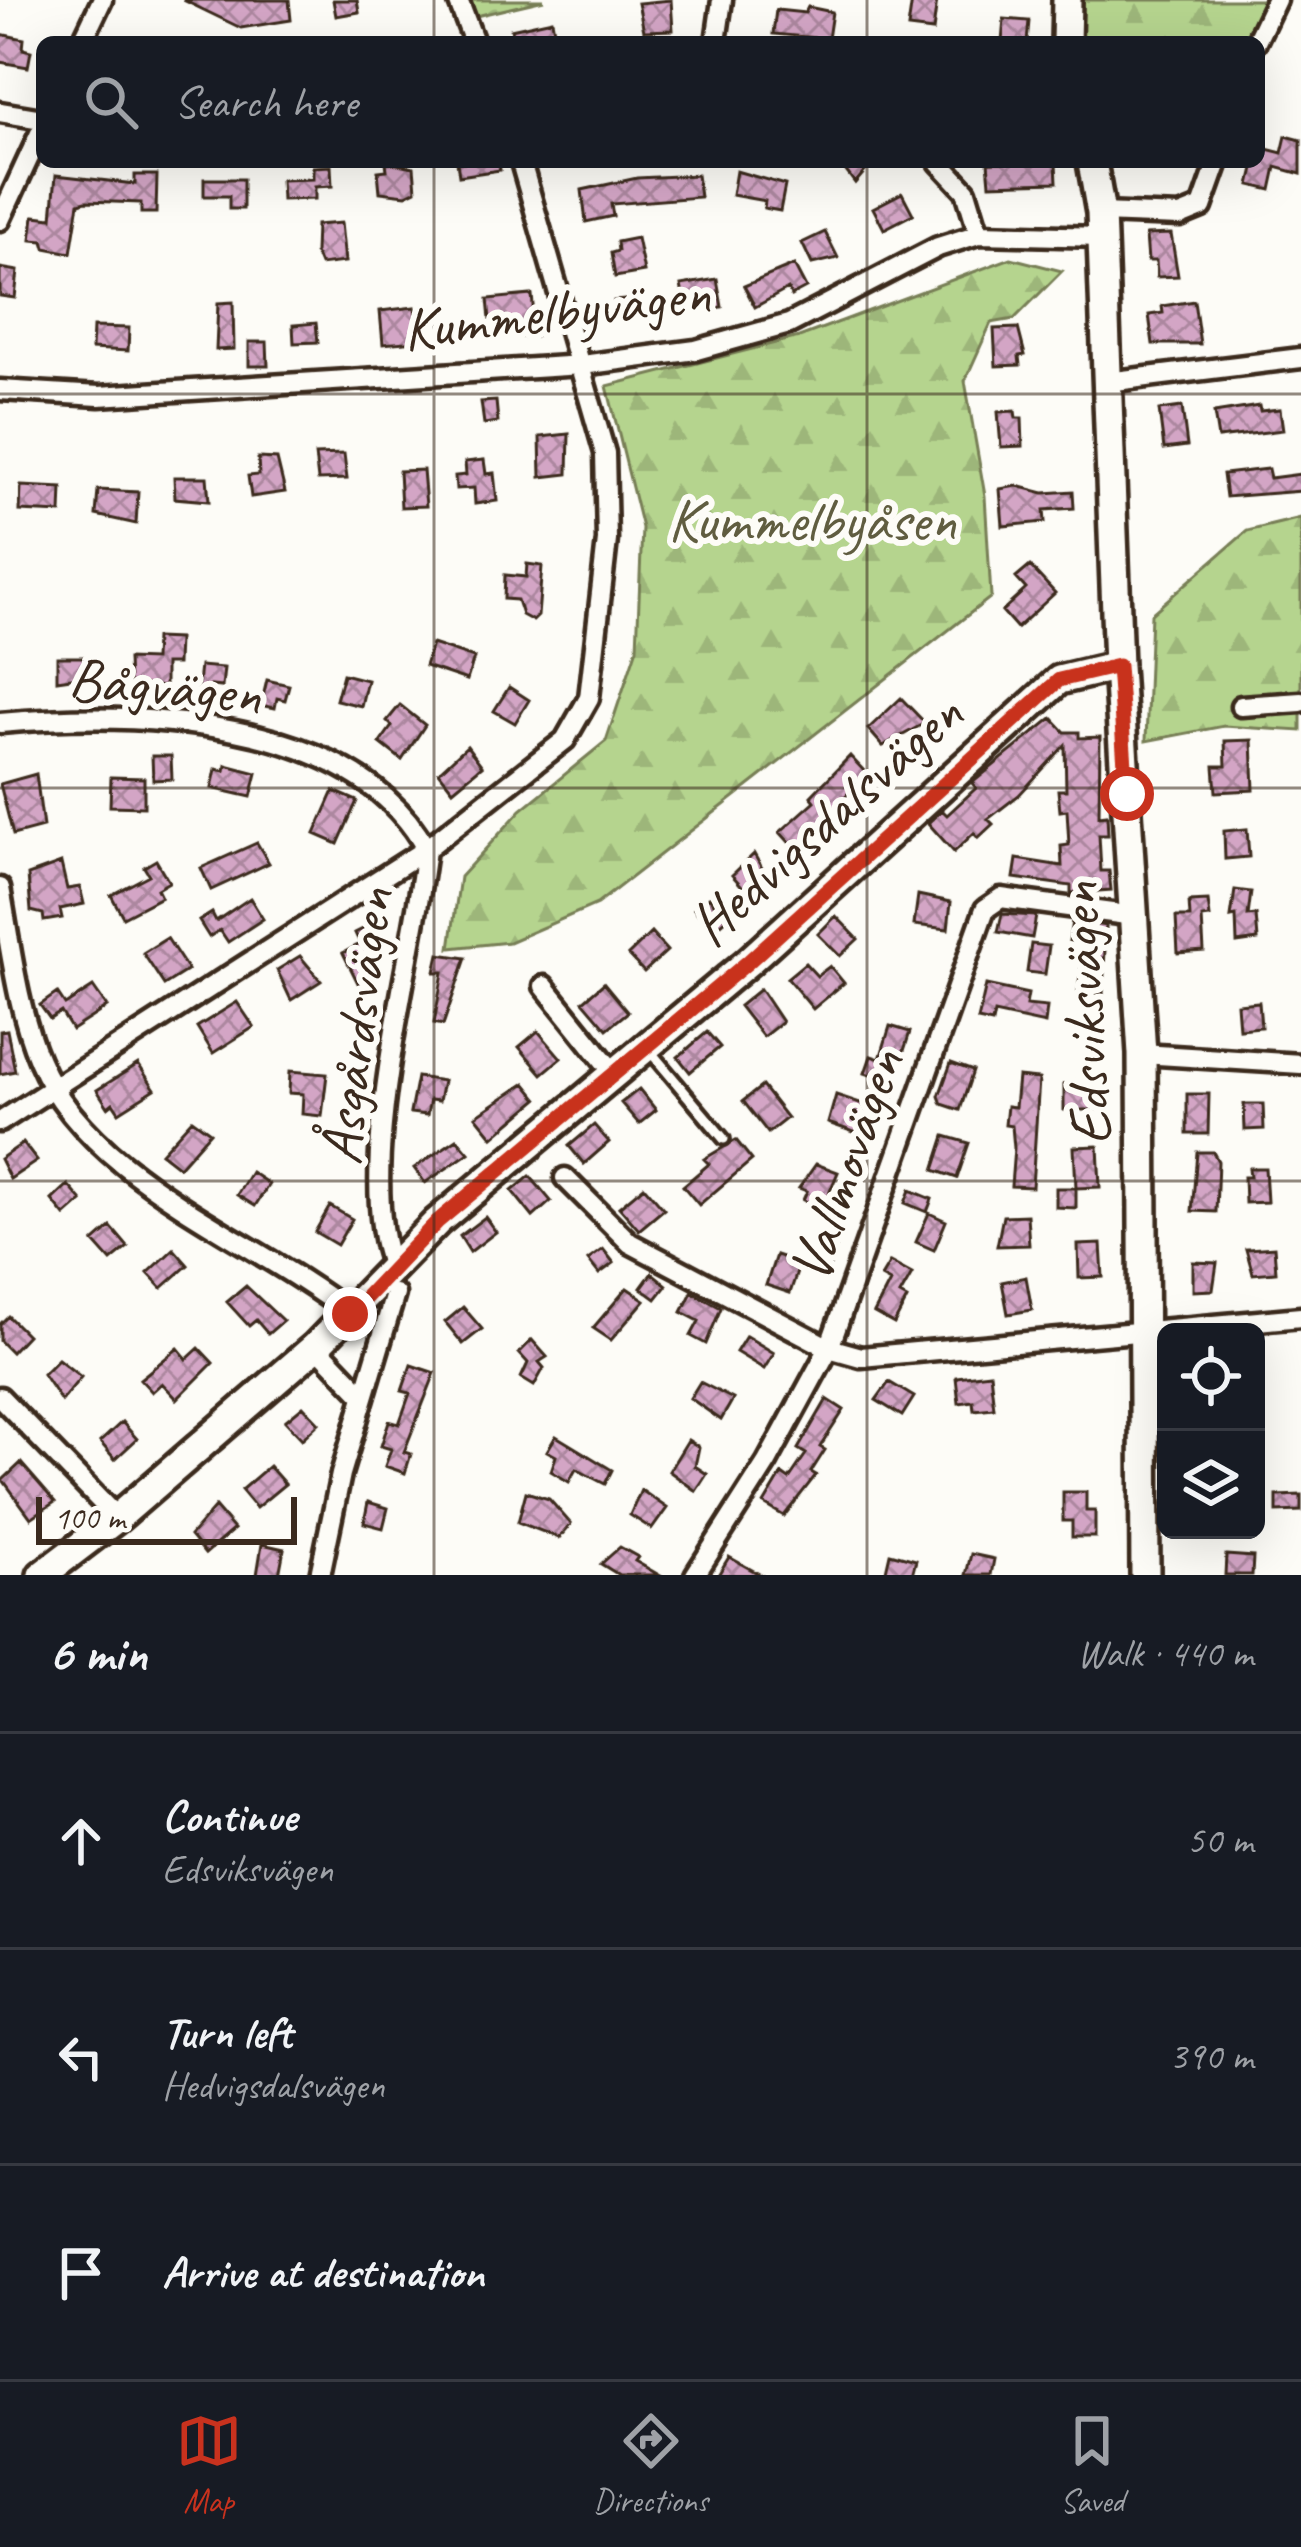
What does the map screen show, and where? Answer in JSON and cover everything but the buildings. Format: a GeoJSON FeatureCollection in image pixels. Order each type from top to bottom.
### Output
{"type":"FeatureCollection","features":[{"type":"Feature","properties":{"kind":"street"},"geometry":{"type":"LineString","coordinates":[[85,36],[101,0]]}},
{"type":"Feature","properties":{"kind":"street"},"geometry":{"type":"LineString","coordinates":[[458,0],[472,36]]}},
{"type":"Feature","properties":{"kind":"street"},"geometry":{"type":"LineString","coordinates":[[717,36],[722,0]]}},
{"type":"Feature","properties":{"kind":"street"},"geometry":{"type":"LineString","coordinates":[[1066,0],[1066,36]]}},
{"type":"Feature","properties":{"kind":"street"},"geometry":{"type":"LineString","coordinates":[[1259,36],[1276,0]]}},
{"type":"Feature","properties":{"kind":"street"},"geometry":{"type":"LineString","coordinates":[[0,112],[36,118]]}},
{"type":"Feature","properties":{"kind":"street"},"geometry":{"type":"LineString","coordinates":[[0,220],[36,142]]}},
{"type":"Feature","properties":{"kind":"street","name":"Åsgårdsvägen"},"geometry":{"type":"LineString","coordinates":[[394,1281],[382,1242],[386,1091],[426,849],[566,740],[590,698],[607,540],[605,453],[523,168]]}},
{"type":"Feature","properties":{"kind":"street"},"geometry":{"type":"LineString","coordinates":[[945,168],[966,191],[980,234]]}},
{"type":"Feature","properties":{"kind":"street","name":"Edsviksvägen"},"geometry":{"type":"LineString","coordinates":[[1093,168],[1101,225],[1118,666],[1142,1054],[1145,1575]]}},
{"type":"Feature","properties":{"kind":"street","name":"Kummelbyvägen"},"geometry":{"type":"LineString","coordinates":[[0,390],[99,396],[582,365],[696,350],[789,324],[938,247],[980,234],[1180,216],[1202,207],[1216,168]]}},
{"type":"Feature","properties":{"kind":"street"},"geometry":{"type":"LineString","coordinates":[[1107,382],[1301,358]]}},
{"type":"Feature","properties":{"kind":"street","name":"Hedvigsdalsvägen"},"geometry":{"type":"LineString","coordinates":[[42,1575],[117,1518],[394,1281],[613,1072],[748,962],[1059,680],[1118,666]]}},
{"type":"Feature","properties":{"kind":"street"},"geometry":{"type":"LineString","coordinates":[[1241,706],[1301,702]]}},
{"type":"Feature","properties":{"kind":"street","name":"Bågvägen"},"geometry":{"type":"LineString","coordinates":[[0,723],[207,726],[272,739],[319,755],[364,783],[413,825],[426,849]]}},
{"type":"Feature","properties":{"kind":"street"},"geometry":{"type":"LineString","coordinates":[[0,1123],[426,849]]}},
{"type":"Feature","properties":{"kind":"street"},"geometry":{"type":"LineString","coordinates":[[0,888],[4,929],[38,1058],[54,1087],[100,1145],[205,1221],[301,1275],[350,1314]]}},
{"type":"Feature","properties":{"kind":"street","name":"Vallmovägen"},"geometry":{"type":"LineString","coordinates":[[695,1575],[767,1462],[830,1348],[985,909],[1001,898],[1134,916]]}},
{"type":"Feature","properties":{"kind":"street"},"geometry":{"type":"LineString","coordinates":[[544,986],[613,1072]]}},
{"type":"Feature","properties":{"kind":"street"},"geometry":{"type":"LineString","coordinates":[[1142,1054],[1301,1064]]}},
{"type":"Feature","properties":{"kind":"street"},"geometry":{"type":"LineString","coordinates":[[565,1178],[630,1244],[830,1348],[861,1357],[1301,1316]]}},
{"type":"Feature","properties":{"kind":"street"},"geometry":{"type":"LineString","coordinates":[[320,1575],[394,1281]]}},
{"type":"Feature","properties":{"kind":"street"},"geometry":{"type":"LineString","coordinates":[[316,1346],[364,1396]]}},
{"type":"Feature","properties":{"kind":"street"},"geometry":{"type":"LineString","coordinates":[[0,1397],[117,1518]]}},
{"type":"Feature","properties":{"kind":"lane"},"geometry":{"type":"LineString","coordinates":[[645,1045],[724,1139]]}},
{"type":"Feature","properties":{"kind":"green space"},"geometry":{"type":"Polygon","coordinates":[[[469,0],[544,0],[476,16],[469,0]]]}},
{"type":"Feature","properties":{"kind":"green space"},"geometry":{"type":"Polygon","coordinates":[[[1080,0],[1270,0],[1254,36],[1078,36],[1080,0]]]}},
{"type":"Feature","properties":{"kind":"green space","name":"Kummelbyåsen"},"geometry":{"type":"Polygon","coordinates":[[[1011,258],[1062,271],[1014,319],[991,323],[965,381],[985,496],[991,597],[597,904],[509,942],[450,948],[460,877],[521,810],[606,741],[637,648],[642,528],[607,386],[799,337],[1011,258]]]}},
{"type":"Feature","properties":{"kind":"green space"},"geometry":{"type":"Polygon","coordinates":[[[1301,518],[1301,731],[1224,726],[1146,741],[1151,614],[1247,531],[1301,518]]]}},
{"type":"Feature","properties":{"kind":"route"},"geometry":{"type":"LineString","coordinates":[[350,1314],[437,1222],[748,962],[1059,680],[1118,666],[1127,794]]}}]}
